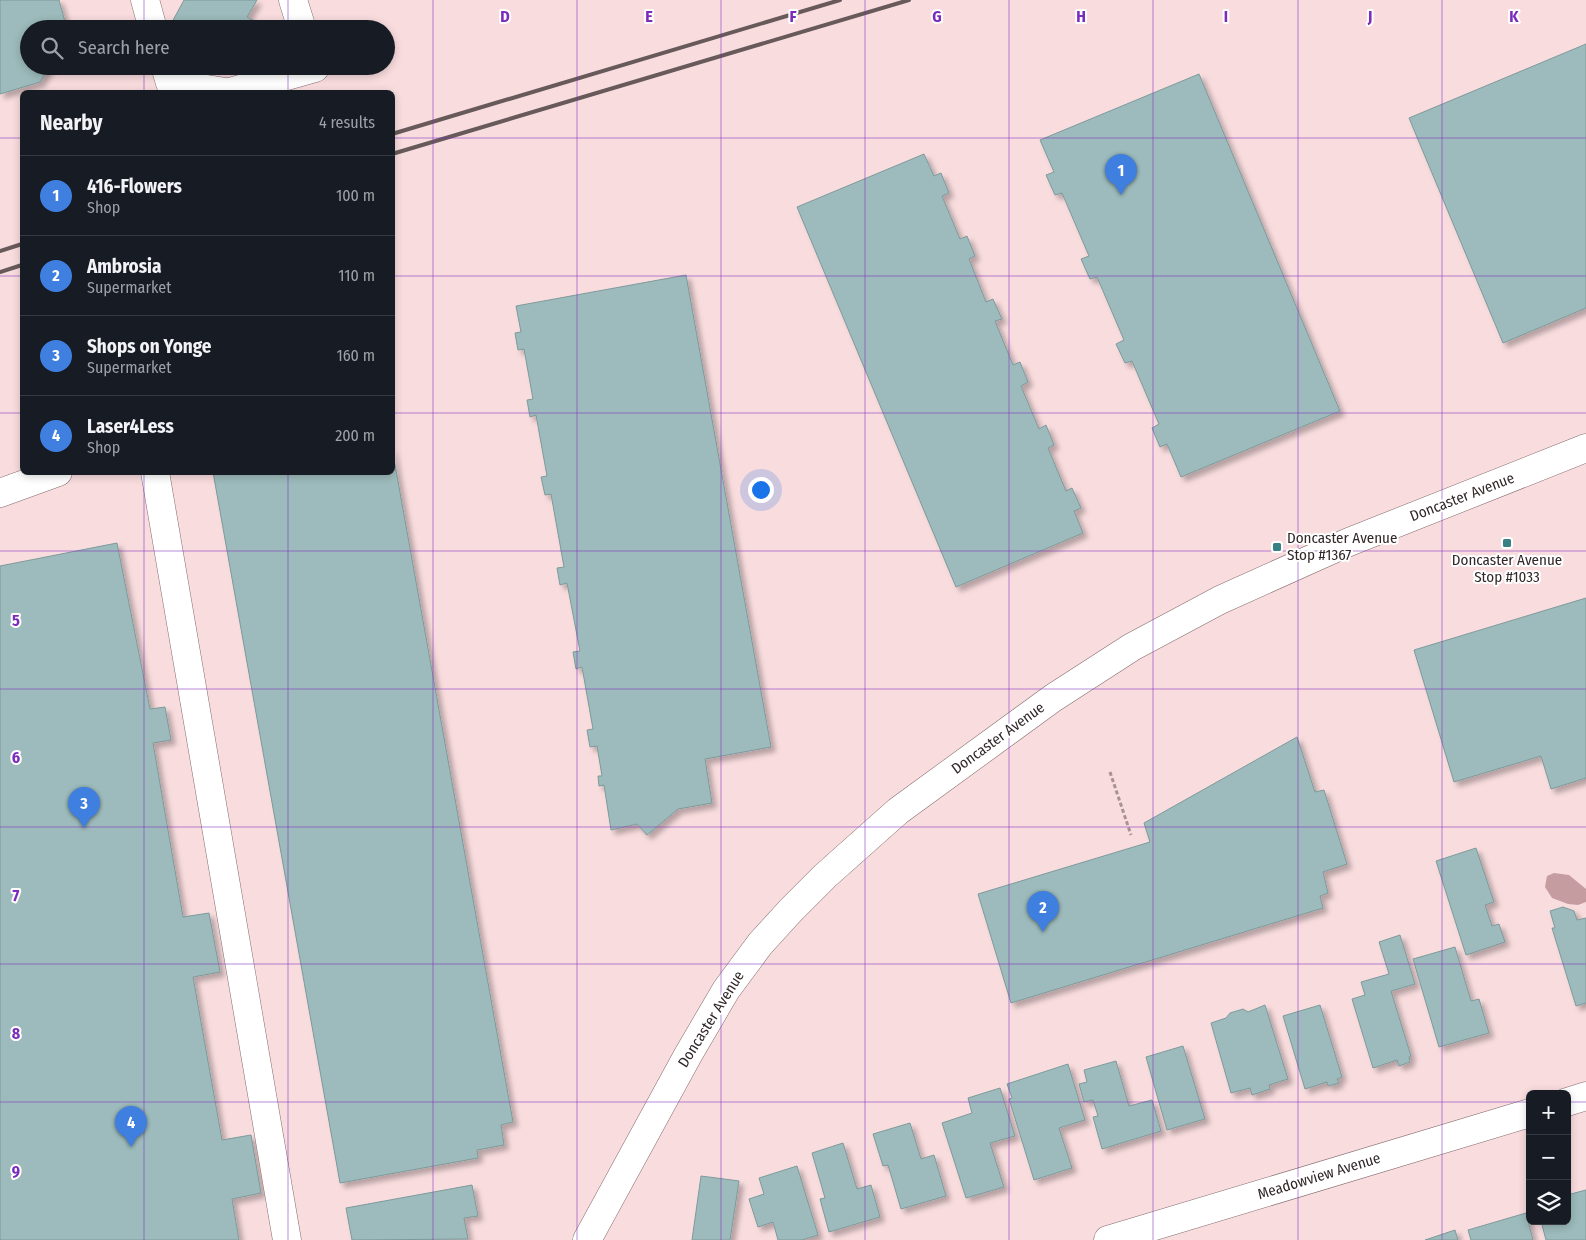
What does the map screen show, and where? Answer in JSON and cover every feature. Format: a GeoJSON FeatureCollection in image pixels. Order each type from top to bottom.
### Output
{"type":"FeatureCollection","features":[{"type":"Feature","properties":{"kind":"street"},"geometry":{"type":"LineString","coordinates":[[145,0],[151,20]]}},
{"type":"Feature","properties":{"kind":"street"},"geometry":{"type":"LineString","coordinates":[[293,0],[299,20]]}},
{"type":"Feature","properties":{"kind":"street"},"geometry":{"type":"LineString","coordinates":[[167,75],[170,83],[213,90]]}},
{"type":"Feature","properties":{"kind":"street"},"geometry":{"type":"LineString","coordinates":[[237,90],[290,75]]}},
{"type":"Feature","properties":{"kind":"street","name":"Doncaster Avenue"},"geometry":{"type":"LineString","coordinates":[[587,1240],[688,1055],[726,990],[760,944],[811,889],[898,811],[1053,698],[1132,647],[1220,600],[1348,542],[1586,448]]}},
{"type":"Feature","properties":{"kind":"street"},"geometry":{"type":"LineString","coordinates":[[0,493],[50,475]]}},
{"type":"Feature","properties":{"kind":"street"},"geometry":{"type":"LineString","coordinates":[[156,475],[287,1240]]}},
{"type":"Feature","properties":{"kind":"street"},"geometry":{"type":"LineString","coordinates":[[1571,1101],[1586,1096]]}},
{"type":"Feature","properties":{"kind":"street","name":"Meadowview Avenue"},"geometry":{"type":"LineString","coordinates":[[1108,1240],[1526,1114]]}},
{"type":"Feature","properties":{"kind":"path"},"geometry":{"type":"LineString","coordinates":[[1110,772],[1131,835]]}},
{"type":"Feature","properties":{"kind":"shaded area"},"geometry":{"type":"Polygon","coordinates":[[[1554,873],[1569,875],[1586,889],[1586,902],[1578,905],[1568,904],[1552,898],[1545,887],[1547,876],[1554,873]]]}},
{"type":"Feature","properties":{"kind":"building"},"geometry":{"type":"Polygon","coordinates":[[[0,0],[59,0],[65,20],[20,20],[20,75],[44,75],[40,82],[0,94],[0,0]]]}},
{"type":"Feature","properties":{"kind":"building"},"geometry":{"type":"Polygon","coordinates":[[[184,0],[257,0],[247,17],[252,20],[173,20],[184,0]]]}},
{"type":"Feature","properties":{"kind":"building"},"geometry":{"type":"Polygon","coordinates":[[[1586,44],[1586,308],[1503,343],[1409,118],[1586,44]]]}},
{"type":"Feature","properties":{"kind":"building"},"geometry":{"type":"Polygon","coordinates":[[[1199,74],[1340,411],[1181,477],[1167,444],[1160,447],[1152,428],[1159,424],[1132,361],[1125,363],[1116,344],[1124,340],[1097,277],[1090,279],[1081,259],[1089,256],[1062,193],[1055,195],[1046,175],[1054,172],[1040,140],[1199,74]]]}},
{"type":"Feature","properties":{"kind":"building"},"geometry":{"type":"Polygon","coordinates":[[[924,154],[934,176],[941,173],[949,193],[942,196],[960,239],[967,236],[975,256],[969,259],[986,302],[993,299],[1002,319],[995,321],[1013,365],[1020,362],[1028,382],[1021,386],[1039,429],[1046,425],[1054,445],[1048,448],[1066,491],[1072,488],[1081,508],[1074,511],[1083,533],[956,587],[797,207],[924,154]]]}},
{"type":"Feature","properties":{"kind":"building"},"geometry":{"type":"Polygon","coordinates":[[[686,275],[771,747],[705,759],[712,803],[678,809],[647,835],[637,824],[611,830],[604,785],[599,786],[598,776],[602,776],[597,746],[590,747],[587,730],[593,729],[582,667],[576,669],[573,652],[580,651],[567,583],[560,585],[557,568],[564,567],[551,494],[545,495],[541,477],[547,476],[536,415],[530,417],[527,400],[533,399],[524,349],[518,350],[515,333],[521,332],[516,306],[686,275]]]}},
{"type":"Feature","properties":{"kind":"building"},"geometry":{"type":"Polygon","coordinates":[[[395,465],[513,1122],[501,1125],[504,1145],[477,1150],[478,1158],[340,1183],[214,475],[395,475],[395,465]]]}},
{"type":"Feature","properties":{"kind":"building"},"geometry":{"type":"Polygon","coordinates":[[[117,543],[150,709],[165,707],[171,740],[153,743],[183,917],[209,913],[220,972],[193,977],[222,1140],[251,1135],[261,1193],[232,1199],[239,1240],[0,1240],[0,566],[117,543]]]}},
{"type":"Feature","properties":{"kind":"building"},"geometry":{"type":"Polygon","coordinates":[[[1586,598],[1586,778],[1551,789],[1541,756],[1454,782],[1414,650],[1586,598]]]}},
{"type":"Feature","properties":{"kind":"building"},"geometry":{"type":"Polygon","coordinates":[[[1297,737],[1315,792],[1324,790],[1347,864],[1323,872],[1328,893],[1320,896],[1323,908],[1011,1003],[978,894],[1150,842],[1144,823],[1297,737]]]}},
{"type":"Feature","properties":{"kind":"building"},"geometry":{"type":"Polygon","coordinates":[[[1476,848],[1494,902],[1485,905],[1492,926],[1499,924],[1505,942],[1466,955],[1436,861],[1476,848]]]}},
{"type":"Feature","properties":{"kind":"building"},"geometry":{"type":"Polygon","coordinates":[[[1563,907],[1574,911],[1577,920],[1586,918],[1586,1003],[1576,1006],[1552,928],[1555,928],[1550,911],[1563,907]]]}},
{"type":"Feature","properties":{"kind":"building"},"geometry":{"type":"Polygon","coordinates":[[[1400,935],[1415,984],[1391,991],[1411,1056],[1409,1057],[1410,1062],[1399,1066],[1397,1060],[1373,1068],[1352,999],[1365,995],[1361,982],[1389,974],[1379,942],[1400,935]]]}},
{"type":"Feature","properties":{"kind":"building"},"geometry":{"type":"Polygon","coordinates":[[[1455,947],[1471,1001],[1479,999],[1489,1033],[1439,1047],[1413,959],[1455,947]]]}},
{"type":"Feature","properties":{"kind":"building"},"geometry":{"type":"Polygon","coordinates":[[[1265,1005],[1288,1079],[1269,1085],[1270,1089],[1252,1095],[1250,1088],[1231,1093],[1211,1023],[1226,1018],[1230,1013],[1243,1009],[1248,1012],[1265,1005]]]}},
{"type":"Feature","properties":{"kind":"building"},"geometry":{"type":"Polygon","coordinates":[[[1320,1005],[1342,1077],[1337,1079],[1339,1083],[1328,1086],[1327,1082],[1305,1089],[1283,1016],[1320,1005]]]}},
{"type":"Feature","properties":{"kind":"building"},"geometry":{"type":"Polygon","coordinates":[[[1183,1046],[1205,1119],[1167,1130],[1146,1057],[1183,1046]]]}},
{"type":"Feature","properties":{"kind":"building"},"geometry":{"type":"Polygon","coordinates":[[[1116,1061],[1129,1106],[1152,1100],[1161,1131],[1102,1149],[1093,1117],[1098,1116],[1093,1100],[1084,1102],[1079,1084],[1087,1082],[1084,1070],[1116,1061]]]}},
{"type":"Feature","properties":{"kind":"building"},"geometry":{"type":"Polygon","coordinates":[[[1068,1064],[1085,1120],[1059,1128],[1072,1168],[1034,1180],[1009,1099],[1012,1098],[1007,1084],[1068,1064]]]}},
{"type":"Feature","properties":{"kind":"building"},"geometry":{"type":"Polygon","coordinates":[[[1000,1088],[1015,1136],[990,1143],[1004,1187],[966,1198],[942,1123],[972,1113],[968,1098],[1000,1088]]]}},
{"type":"Feature","properties":{"kind":"building"},"geometry":{"type":"Polygon","coordinates":[[[910,1123],[921,1159],[934,1155],[946,1196],[901,1209],[888,1165],[883,1166],[873,1134],[910,1123]]]}},
{"type":"Feature","properties":{"kind":"building"},"geometry":{"type":"Polygon","coordinates":[[[843,1143],[857,1189],[871,1185],[880,1217],[829,1232],[820,1199],[825,1198],[812,1153],[843,1143]]]}},
{"type":"Feature","properties":{"kind":"building"},"geometry":{"type":"Polygon","coordinates":[[[797,1166],[818,1235],[802,1240],[778,1240],[773,1222],[758,1227],[749,1199],[764,1194],[759,1178],[797,1166]]]}},
{"type":"Feature","properties":{"kind":"building"},"geometry":{"type":"Polygon","coordinates":[[[701,1176],[739,1181],[730,1240],[692,1240],[701,1176]]]}},
{"type":"Feature","properties":{"kind":"building"},"geometry":{"type":"Polygon","coordinates":[[[472,1185],[478,1216],[464,1218],[468,1239],[352,1240],[346,1208],[472,1185]]]}},
{"type":"Feature","properties":{"kind":"building"},"geometry":{"type":"Polygon","coordinates":[[[1586,1190],[1586,1240],[1546,1240],[1542,1225],[1571,1225],[1571,1194],[1586,1190]]]}},
{"type":"Feature","properties":{"kind":"building"},"geometry":{"type":"Polygon","coordinates":[[[1526,1213],[1526,1225],[1529,1225],[1533,1240],[1471,1240],[1468,1230],[1526,1213]]]}},
{"type":"Feature","properties":{"kind":"building"},"geometry":{"type":"Polygon","coordinates":[[[1455,1230],[1458,1240],[1425,1240],[1455,1230]]]}},
{"type":"Feature","properties":{"kind":"railway"},"geometry":{"type":"LineString","coordinates":[[395,133],[840,0]]}},
{"type":"Feature","properties":{"kind":"railway"},"geometry":{"type":"LineString","coordinates":[[395,153],[909,0]]}},
{"type":"Feature","properties":{"kind":"railway"},"geometry":{"type":"LineString","coordinates":[[0,251],[20,245]]}},
{"type":"Feature","properties":{"kind":"railway"},"geometry":{"type":"LineString","coordinates":[[0,272],[20,266]]}},
{"type":"Feature","properties":{"kind":"place","name":"416-Flowers"},"geometry":{"type":"Point","coordinates":[1121,195]}},
{"type":"Feature","properties":{"kind":"place","name":"Doncaster Avenue Stop #1033"},"geometry":{"type":"Point","coordinates":[1507,543]}},
{"type":"Feature","properties":{"kind":"place","name":"Doncaster Avenue Stop #1367"},"geometry":{"type":"Point","coordinates":[1277,547]}},
{"type":"Feature","properties":{"kind":"place","name":"Shops on Yonge"},"geometry":{"type":"Point","coordinates":[84,828]}},
{"type":"Feature","properties":{"kind":"place","name":"Ambrosia"},"geometry":{"type":"Point","coordinates":[1043,932]}},
{"type":"Feature","properties":{"kind":"place","name":"Laser4Less"},"geometry":{"type":"Point","coordinates":[131,1147]}}]}
